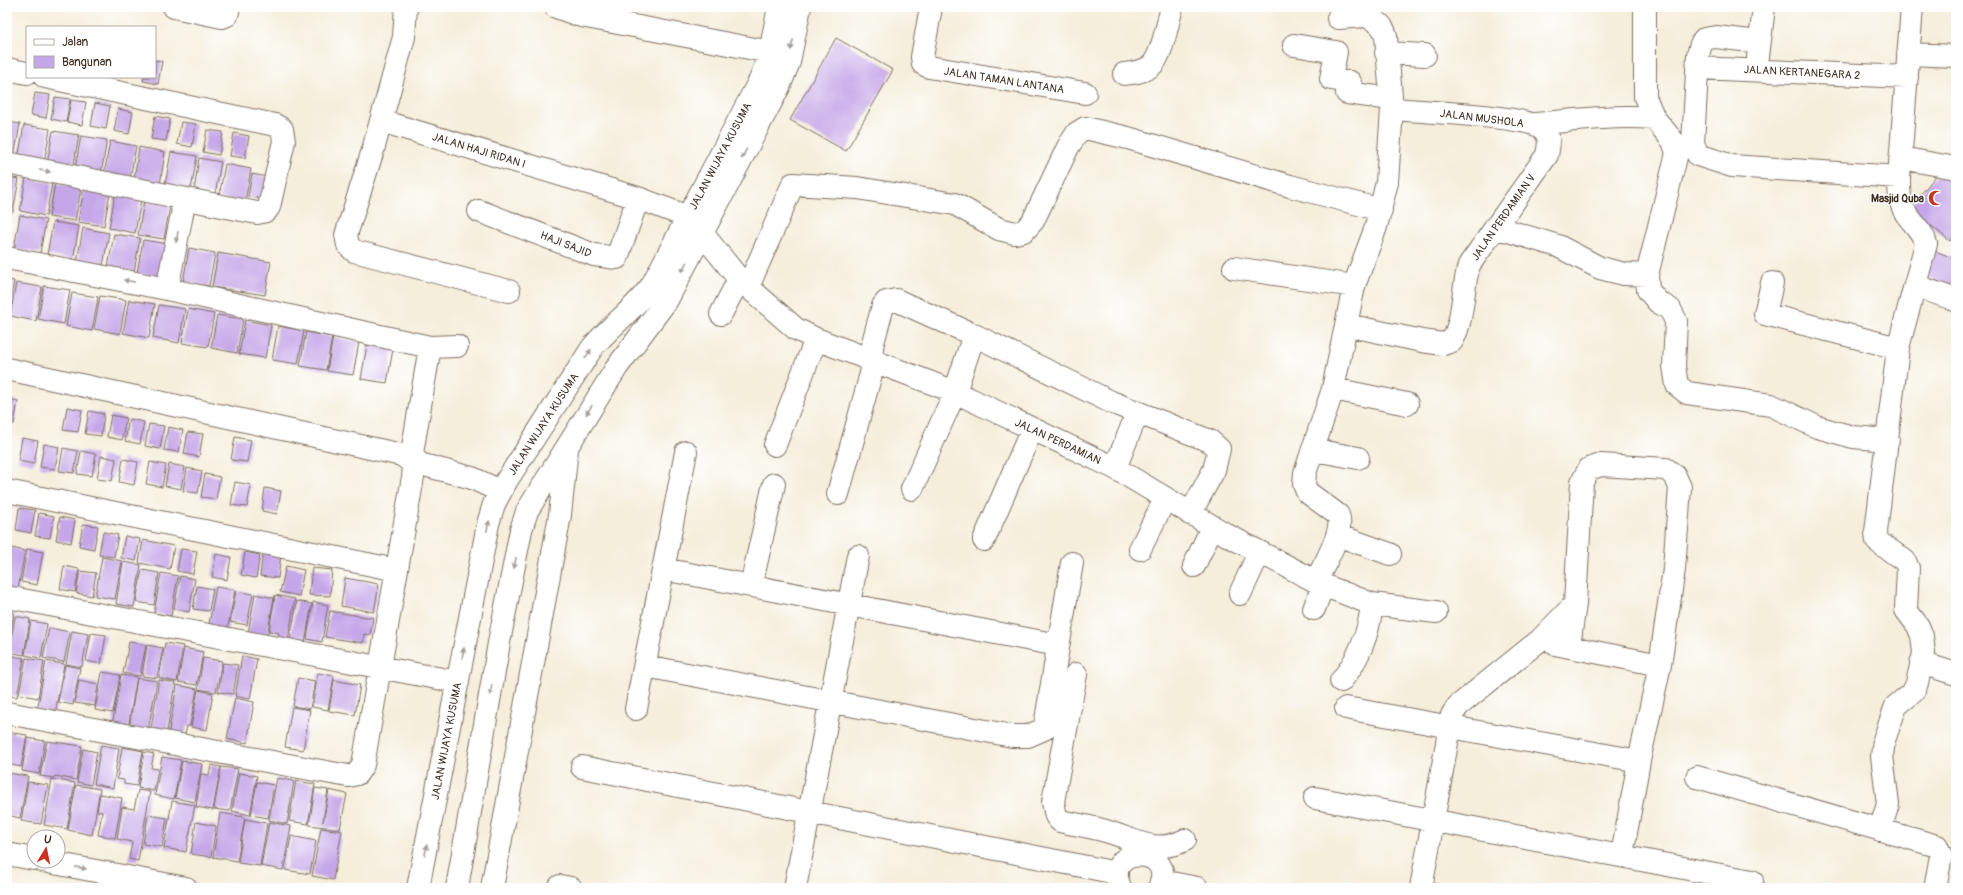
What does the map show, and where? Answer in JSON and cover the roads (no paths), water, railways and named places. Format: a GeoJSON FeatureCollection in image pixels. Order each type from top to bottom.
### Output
{"type":"FeatureCollection","features":[{"type":"Feature","properties":{"kind":"street"},"geometry":{"type":"LineString","coordinates":[[174,7],[222,17],[227,15],[229,7]]}},
{"type":"Feature","properties":{"kind":"street"},"geometry":{"type":"LineString","coordinates":[[406,7],[404,37],[381,121],[346,235],[348,245],[354,251],[509,291]]}},
{"type":"Feature","properties":{"kind":"street"},"geometry":{"type":"LineString","coordinates":[[556,7],[581,16],[770,52]]}},
{"type":"Feature","properties":{"kind":"street","name":"JALAN WIJAYA KUSUMA"},"geometry":{"type":"LineString","coordinates":[[458,888],[500,637],[521,530],[527,511],[617,367],[667,300],[695,225],[761,78],[770,52],[779,7]]}},
{"type":"Feature","properties":{"kind":"street","name":"JALAN WIJAYA KUSUMA"},"geometry":{"type":"LineString","coordinates":[[418,888],[488,524],[500,492],[592,348],[604,333],[643,297],[695,225],[779,87],[789,62],[800,7]]}},
{"type":"Feature","properties":{"kind":"street","name":"JALAN TAMAN LANTANA"},"geometry":{"type":"LineString","coordinates":[[931,7],[922,57],[923,64],[929,68],[1086,93]]}},
{"type":"Feature","properties":{"kind":"street"},"geometry":{"type":"LineString","coordinates":[[1124,74],[1142,71],[1152,66],[1158,56],[1172,7]]}},
{"type":"Feature","properties":{"kind":"street"},"geometry":{"type":"LineString","coordinates":[[1645,7],[1645,97],[1654,118],[1673,141],[1677,154],[1647,275],[1648,290],[1658,302],[1670,309],[1676,321],[1674,366],[1677,386],[1688,393],[1771,405],[1817,427],[1853,437],[1888,440]]}},
{"type":"Feature","properties":{"kind":"street"},"geometry":{"type":"LineString","coordinates":[[1757,69],[1764,7]]}},
{"type":"Feature","properties":{"kind":"street"},"geometry":{"type":"LineString","coordinates":[[1880,830],[1888,804],[1882,756],[1884,740],[1896,706],[1913,692],[1917,683],[1924,653],[1922,636],[1918,626],[1906,610],[1908,568],[1905,561],[1878,541],[1876,532],[1898,348],[1916,286],[1926,244],[1925,238],[1904,211],[1899,193],[1912,7]]}},
{"type":"Feature","properties":{"kind":"street"},"geometry":{"type":"LineString","coordinates":[[1314,609],[1319,583],[1340,524],[1338,515],[1307,492],[1304,484],[1305,473],[1314,450],[1333,389],[1354,286],[1381,210],[1387,182],[1391,104],[1384,29],[1366,12],[1338,18]]}},
{"type":"Feature","properties":{"kind":"street"},"geometry":{"type":"LineString","coordinates":[[1759,42],[1716,37],[1704,39],[1701,44],[1697,68],[1693,143],[1698,155],[1732,166],[1956,168]]}},
{"type":"Feature","properties":{"kind":"street","name":"JALAN MUSHOLA"},"geometry":{"type":"LineString","coordinates":[[1294,45],[1336,52],[1331,79],[1350,82],[1348,93],[1391,104],[1502,118],[1536,124],[1543,129],[1549,137],[1547,155]]}},
{"type":"Feature","properties":{"kind":"street"},"geometry":{"type":"LineString","coordinates":[[1386,53],[1424,55]]}},
{"type":"Feature","properties":{"kind":"street"},"geometry":{"type":"LineString","coordinates":[[1908,54],[1956,56]]}},
{"type":"Feature","properties":{"kind":"street","name":"JALAN KERTANEGARA 2"},"geometry":{"type":"LineString","coordinates":[[1697,68],[1757,69],[1907,77]]}},
{"type":"Feature","properties":{"kind":"street"},"geometry":{"type":"LineString","coordinates":[[7,69],[26,73]]}},
{"type":"Feature","properties":{"kind":"street"},"geometry":{"type":"LineString","coordinates":[[7,163],[257,213],[266,211],[271,201],[284,141],[282,129],[267,122],[50,78]]}},
{"type":"Feature","properties":{"kind":"street"},"geometry":{"type":"LineString","coordinates":[[1536,124],[1628,116],[1654,118]]}},
{"type":"Feature","properties":{"kind":"street","name":"JALAN HAJI RIDAN I"},"geometry":{"type":"LineString","coordinates":[[381,121],[638,198],[695,225]]}},
{"type":"Feature","properties":{"kind":"street"},"geometry":{"type":"LineString","coordinates":[[721,314],[744,283],[794,184],[857,188],[948,202],[955,204],[999,229],[1015,233],[1024,231],[1033,221],[1068,147],[1077,133],[1085,128],[1128,138],[1290,186],[1381,210]]}},
{"type":"Feature","properties":{"kind":"street","name":"JALAN PERDAMIAN V"},"geometry":{"type":"LineString","coordinates":[[1347,325],[1422,341],[1443,344],[1452,341],[1457,332],[1464,282],[1469,265],[1547,155]]}},
{"type":"Feature","properties":{"kind":"street","name":"HAJI SAJID"},"geometry":{"type":"LineString","coordinates":[[479,211],[594,255],[617,258],[638,198]]}},
{"type":"Feature","properties":{"kind":"street"},"geometry":{"type":"LineString","coordinates":[[167,289],[185,199]]}},
{"type":"Feature","properties":{"kind":"street","name":"JALAN PERDAMIAN"},"geometry":{"type":"LineString","coordinates":[[695,225],[744,283],[796,329],[816,339],[955,392],[1115,468],[1212,527],[1319,583],[1372,604],[1436,612]]}},
{"type":"Feature","properties":{"kind":"street"},"geometry":{"type":"LineString","coordinates":[[1495,227],[1558,246],[1600,268],[1624,274],[1647,275]]}},
{"type":"Feature","properties":{"kind":"street"},"geometry":{"type":"LineString","coordinates":[[7,258],[167,289],[430,347],[457,346]]}},
{"type":"Feature","properties":{"kind":"street"},"geometry":{"type":"LineString","coordinates":[[1234,268],[1354,286]]}},
{"type":"Feature","properties":{"kind":"street"},"geometry":{"type":"LineString","coordinates":[[1772,283],[1765,314],[1898,348]]}},
{"type":"Feature","properties":{"kind":"street"},"geometry":{"type":"LineString","coordinates":[[1916,286],[1956,300]]}},
{"type":"Feature","properties":{"kind":"street"},"geometry":{"type":"LineString","coordinates":[[838,494],[872,370],[872,346],[882,306],[891,300],[900,300],[1137,414],[1210,441],[1219,449],[1214,470],[1190,514]]}},
{"type":"Feature","properties":{"kind":"street"},"geometry":{"type":"LineString","coordinates":[[912,489],[955,392],[974,335]]}},
{"type":"Feature","properties":{"kind":"street"},"geometry":{"type":"LineString","coordinates":[[775,445],[816,339]]}},
{"type":"Feature","properties":{"kind":"street"},"geometry":{"type":"LineString","coordinates":[[430,347],[412,453],[414,458],[420,464],[472,478],[500,492]]}},
{"type":"Feature","properties":{"kind":"street"},"geometry":{"type":"LineString","coordinates":[[7,369],[402,455],[412,462],[414,471],[364,765],[353,776],[7,713]]}},
{"type":"Feature","properties":{"kind":"street"},"geometry":{"type":"LineString","coordinates":[[1333,389],[1407,404]]}},
{"type":"Feature","properties":{"kind":"street"},"geometry":{"type":"LineString","coordinates":[[1115,468],[1137,414]]}},
{"type":"Feature","properties":{"kind":"street"},"geometry":{"type":"LineString","coordinates":[[984,540],[1032,429]]}},
{"type":"Feature","properties":{"kind":"street"},"geometry":{"type":"LineString","coordinates":[[492,888],[558,522],[568,444]]}},
{"type":"Feature","properties":{"kind":"street"},"geometry":{"type":"LineString","coordinates":[[1314,450],[1358,458]]}},
{"type":"Feature","properties":{"kind":"street"},"geometry":{"type":"LineString","coordinates":[[636,709],[686,452]]}},
{"type":"Feature","properties":{"kind":"street"},"geometry":{"type":"LineString","coordinates":[[1569,646],[1575,604],[1582,482],[1589,469],[1601,465],[1666,469],[1675,476],[1680,487],[1674,569],[1660,665],[1639,761],[1622,856]]}},
{"type":"Feature","properties":{"kind":"street"},"geometry":{"type":"LineString","coordinates":[[751,586],[774,484]]}},
{"type":"Feature","properties":{"kind":"street"},"geometry":{"type":"LineString","coordinates":[[7,491],[397,570]]}},
{"type":"Feature","properties":{"kind":"street"},"geometry":{"type":"LineString","coordinates":[[1140,549],[1165,499]]}},
{"type":"Feature","properties":{"kind":"street"},"geometry":{"type":"LineString","coordinates":[[1194,566],[1212,527]]}},
{"type":"Feature","properties":{"kind":"street"},"geometry":{"type":"LineString","coordinates":[[1337,535],[1390,554]]}},
{"type":"Feature","properties":{"kind":"street"},"geometry":{"type":"LineString","coordinates":[[1240,594],[1259,552]]}},
{"type":"Feature","properties":{"kind":"street"},"geometry":{"type":"LineString","coordinates":[[795,888],[858,556]]}},
{"type":"Feature","properties":{"kind":"street"},"geometry":{"type":"LineString","coordinates":[[645,666],[1012,736],[1028,736],[1044,729],[1072,563]]}},
{"type":"Feature","properties":{"kind":"street"},"geometry":{"type":"LineString","coordinates":[[663,569],[1058,645]]}},
{"type":"Feature","properties":{"kind":"street"},"geometry":{"type":"LineString","coordinates":[[7,597],[458,682]]}},
{"type":"Feature","properties":{"kind":"street"},"geometry":{"type":"LineString","coordinates":[[473,600],[479,609],[489,614],[496,614],[506,607]]}},
{"type":"Feature","properties":{"kind":"street"},"geometry":{"type":"LineString","coordinates":[[1341,681],[1353,666],[1362,649],[1372,604]]}},
{"type":"Feature","properties":{"kind":"street"},"geometry":{"type":"LineString","coordinates":[[1421,888],[1452,715],[1458,706],[1540,640],[1575,604]]}},
{"type":"Feature","properties":{"kind":"street"},"geometry":{"type":"LineString","coordinates":[[467,630],[478,624],[488,624],[494,628],[500,637]]}},
{"type":"Feature","properties":{"kind":"street"},"geometry":{"type":"LineString","coordinates":[[1540,640],[1660,665]]}},
{"type":"Feature","properties":{"kind":"street"},"geometry":{"type":"LineString","coordinates":[[1921,663],[1956,674]]}},
{"type":"Feature","properties":{"kind":"street"},"geometry":{"type":"LineString","coordinates":[[1076,674],[1053,802],[1056,816],[1060,822],[1111,833],[1128,847],[1166,864],[1197,888]]}},
{"type":"Feature","properties":{"kind":"street"},"geometry":{"type":"LineString","coordinates":[[1346,708],[1449,725],[1639,761]]}},
{"type":"Feature","properties":{"kind":"street"},"geometry":{"type":"LineString","coordinates":[[582,767],[810,813],[1119,881],[1122,863],[1128,847]]}},
{"type":"Feature","properties":{"kind":"street"},"geometry":{"type":"LineString","coordinates":[[1697,778],[1936,846],[1940,856],[1935,888]]}},
{"type":"Feature","properties":{"kind":"street"},"geometry":{"type":"LineString","coordinates":[[1315,798],[1752,881]]}},
{"type":"Feature","properties":{"kind":"street"},"geometry":{"type":"LineString","coordinates":[[7,854],[26,858]]}},
{"type":"Feature","properties":{"kind":"street"},"geometry":{"type":"LineString","coordinates":[[66,865],[186,888]]}},
{"type":"Feature","properties":{"kind":"place","name":"Masjid Quba"},"geometry":{"type":"Point","coordinates":[1936,198]}}]}
